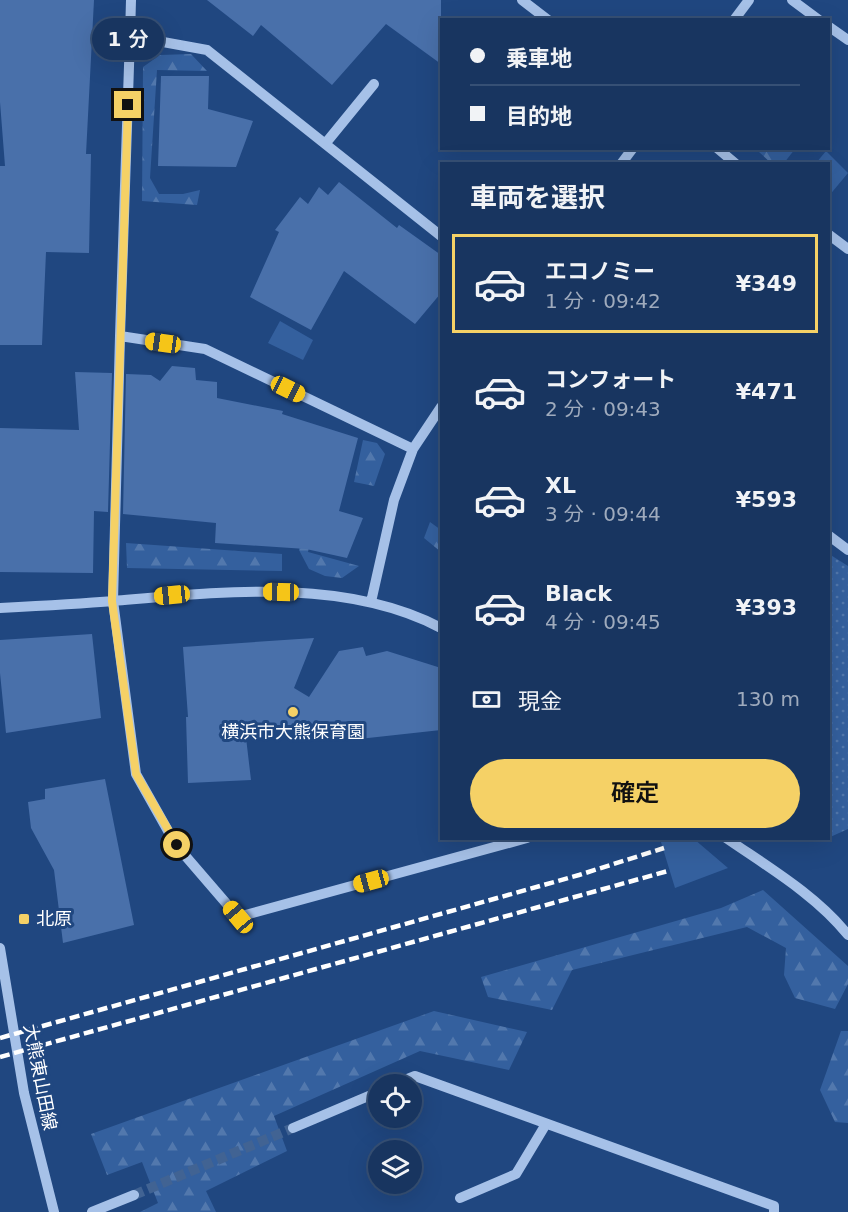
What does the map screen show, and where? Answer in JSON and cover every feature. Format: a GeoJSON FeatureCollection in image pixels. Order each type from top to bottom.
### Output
{"type":"FeatureCollection","features":[{"type":"Feature","properties":{"kind":"street"},"geometry":{"type":"LineString","coordinates":[[131,0],[112,601],[136,774],[177,845],[238,917],[519,840]]}},
{"type":"Feature","properties":{"kind":"street"},"geometry":{"type":"LineString","coordinates":[[522,0],[545,18]]}},
{"type":"Feature","properties":{"kind":"street"},"geometry":{"type":"LineString","coordinates":[[736,18],[749,0]]}},
{"type":"Feature","properties":{"kind":"street"},"geometry":{"type":"LineString","coordinates":[[792,0],[816,18]]}},
{"type":"Feature","properties":{"kind":"street"},"geometry":{"type":"LineString","coordinates":[[830,27],[848,40]]}},
{"type":"Feature","properties":{"kind":"street"},"geometry":{"type":"LineString","coordinates":[[130,36],[207,50],[440,235]]}},
{"type":"Feature","properties":{"kind":"street"},"geometry":{"type":"LineString","coordinates":[[325,144],[374,84]]}},
{"type":"Feature","properties":{"kind":"street"},"geometry":{"type":"LineString","coordinates":[[719,150],[734,162]]}},
{"type":"Feature","properties":{"kind":"street"},"geometry":{"type":"LineString","coordinates":[[830,236],[848,249]]}},
{"type":"Feature","properties":{"kind":"street"},"geometry":{"type":"LineString","coordinates":[[120,336],[206,349],[413,448]]}},
{"type":"Feature","properties":{"kind":"street"},"geometry":{"type":"LineString","coordinates":[[371,602],[394,500],[413,448],[440,408]]}},
{"type":"Feature","properties":{"kind":"street"},"geometry":{"type":"LineString","coordinates":[[830,536],[848,550]]}},
{"type":"Feature","properties":{"kind":"street"},"geometry":{"type":"LineString","coordinates":[[0,608],[112,601],[212,591],[304,593],[371,602],[440,628]]}},
{"type":"Feature","properties":{"kind":"street"},"geometry":{"type":"LineString","coordinates":[[729,840],[835,919],[848,935]]}},
{"type":"Feature","properties":{"kind":"street","name":"大熊東山田線"},"geometry":{"type":"LineString","coordinates":[[0,948],[24,1093],[54,1212]]}},
{"type":"Feature","properties":{"kind":"street"},"geometry":{"type":"LineString","coordinates":[[422,1079],[774,1206],[774,1212]]}},
{"type":"Feature","properties":{"kind":"street"},"geometry":{"type":"LineString","coordinates":[[293,1128],[368,1096]]}},
{"type":"Feature","properties":{"kind":"street"},"geometry":{"type":"LineString","coordinates":[[460,1198],[516,1174],[546,1124]]}},
{"type":"Feature","properties":{"kind":"street"},"geometry":{"type":"LineString","coordinates":[[92,1212],[134,1195]]}},
{"type":"Feature","properties":{"kind":"green space"},"geometry":{"type":"Polygon","coordinates":[[[191,54],[207,71],[157,70],[150,178],[159,194],[183,194],[200,190],[197,205],[142,201],[143,67],[160,55],[191,54]]]}},
{"type":"Feature","properties":{"kind":"green space"},"geometry":{"type":"Polygon","coordinates":[[[760,150],[794,150],[785,162],[770,162],[759,152],[760,150]]]}},
{"type":"Feature","properties":{"kind":"green space"},"geometry":{"type":"Polygon","coordinates":[[[826,151],[848,173],[830,195],[830,162],[817,162],[826,151]]]}},
{"type":"Feature","properties":{"kind":"green space"},"geometry":{"type":"Polygon","coordinates":[[[280,321],[313,340],[303,360],[268,343],[280,321]]]}},
{"type":"Feature","properties":{"kind":"green space"},"geometry":{"type":"Polygon","coordinates":[[[363,440],[377,443],[385,454],[374,486],[354,482],[363,440]]]}},
{"type":"Feature","properties":{"kind":"green space"},"geometry":{"type":"Polygon","coordinates":[[[305,496],[319,498],[308,552],[359,566],[342,578],[325,576],[309,569],[299,550],[305,496]]]}},
{"type":"Feature","properties":{"kind":"green space"},"geometry":{"type":"Polygon","coordinates":[[[430,522],[440,529],[440,551],[424,538],[430,522]]]}},
{"type":"Feature","properties":{"kind":"green space"},"geometry":{"type":"Polygon","coordinates":[[[126,543],[282,554],[282,571],[127,568],[126,543]]]}},
{"type":"Feature","properties":{"kind":"green space"},"geometry":{"type":"Polygon","coordinates":[[[830,555],[848,566],[848,829],[830,837],[830,555]]]}},
{"type":"Feature","properties":{"kind":"green space"},"geometry":{"type":"Polygon","coordinates":[[[660,840],[695,840],[728,868],[675,888],[660,840]]]}},
{"type":"Feature","properties":{"kind":"green space"},"geometry":{"type":"Polygon","coordinates":[[[763,890],[848,966],[848,984],[835,1009],[795,998],[784,975],[786,948],[747,927],[572,970],[552,1010],[488,997],[481,977],[721,908],[763,890]]]}},
{"type":"Feature","properties":{"kind":"green space"},"geometry":{"type":"Polygon","coordinates":[[[434,1011],[527,1032],[509,1070],[420,1051],[274,1116],[287,1151],[206,1191],[216,1212],[140,1212],[158,1203],[142,1162],[107,1175],[91,1134],[434,1011]]]}},
{"type":"Feature","properties":{"kind":"green space"},"geometry":{"type":"Polygon","coordinates":[[[841,1031],[848,1031],[848,1123],[835,1122],[820,1090],[841,1031]]]}},
{"type":"Feature","properties":{"kind":"building"},"geometry":{"type":"Polygon","coordinates":[[[0,0],[94,0],[86,154],[91,154],[89,253],[46,252],[42,345],[0,345],[0,166],[5,166],[0,102],[0,0]]]}},
{"type":"Feature","properties":{"kind":"building"},"geometry":{"type":"Polygon","coordinates":[[[207,0],[441,0],[440,63],[386,24],[332,85],[261,25],[253,36],[207,0]]]}},
{"type":"Feature","properties":{"kind":"building"},"geometry":{"type":"Polygon","coordinates":[[[161,76],[209,76],[208,109],[253,121],[236,167],[158,166],[161,76]]]}},
{"type":"Feature","properties":{"kind":"building"},"geometry":{"type":"Polygon","coordinates":[[[339,182],[397,228],[399,225],[440,254],[440,294],[415,324],[344,271],[311,330],[250,297],[279,232],[275,230],[300,197],[308,204],[319,187],[328,195],[339,182]]]}},
{"type":"Feature","properties":{"kind":"building"},"geometry":{"type":"Polygon","coordinates":[[[172,366],[195,368],[196,380],[217,382],[217,398],[283,411],[282,414],[358,438],[339,511],[363,518],[347,558],[306,549],[215,543],[216,523],[123,514],[126,374],[151,375],[160,381],[172,366]]]}},
{"type":"Feature","properties":{"kind":"building"},"geometry":{"type":"Polygon","coordinates":[[[75,372],[112,373],[108,512],[94,511],[93,573],[0,572],[0,428],[79,430],[75,372]]]}},
{"type":"Feature","properties":{"kind":"building"},"geometry":{"type":"Polygon","coordinates":[[[92,634],[101,718],[6,733],[0,673],[0,640],[92,634]]]}},
{"type":"Feature","properties":{"kind":"building"},"geometry":{"type":"Polygon","coordinates":[[[314,638],[294,688],[309,697],[339,651],[363,647],[366,656],[387,651],[440,668],[440,730],[359,739],[355,724],[245,729],[251,780],[188,783],[186,717],[188,717],[183,647],[314,638]]]}},
{"type":"Feature","properties":{"kind":"building"},"geometry":{"type":"Polygon","coordinates":[[[105,779],[134,925],[63,943],[54,870],[31,828],[28,802],[45,799],[45,789],[105,779]]]}},
{"type":"Feature","properties":{"kind":"tunnel"},"geometry":{"type":"LineString","coordinates":[[134,1195],[293,1128]]}},
{"type":"Feature","properties":{"kind":"railway"},"geometry":{"type":"LineString","coordinates":[[0,1038],[579,875],[664,848]]}},
{"type":"Feature","properties":{"kind":"railway"},"geometry":{"type":"LineString","coordinates":[[0,1057],[668,871]]}},
{"type":"Feature","properties":{"kind":"place","name":"横浜市大熊保育園"},"geometry":{"type":"Point","coordinates":[293,712]}},
{"type":"Feature","properties":{"kind":"place","name":"北原"},"geometry":{"type":"Point","coordinates":[24,919]}},
{"type":"Feature","properties":{"kind":"route"},"geometry":{"type":"LineString","coordinates":[[128,105],[112,601],[136,774],[177,845]]}}]}
